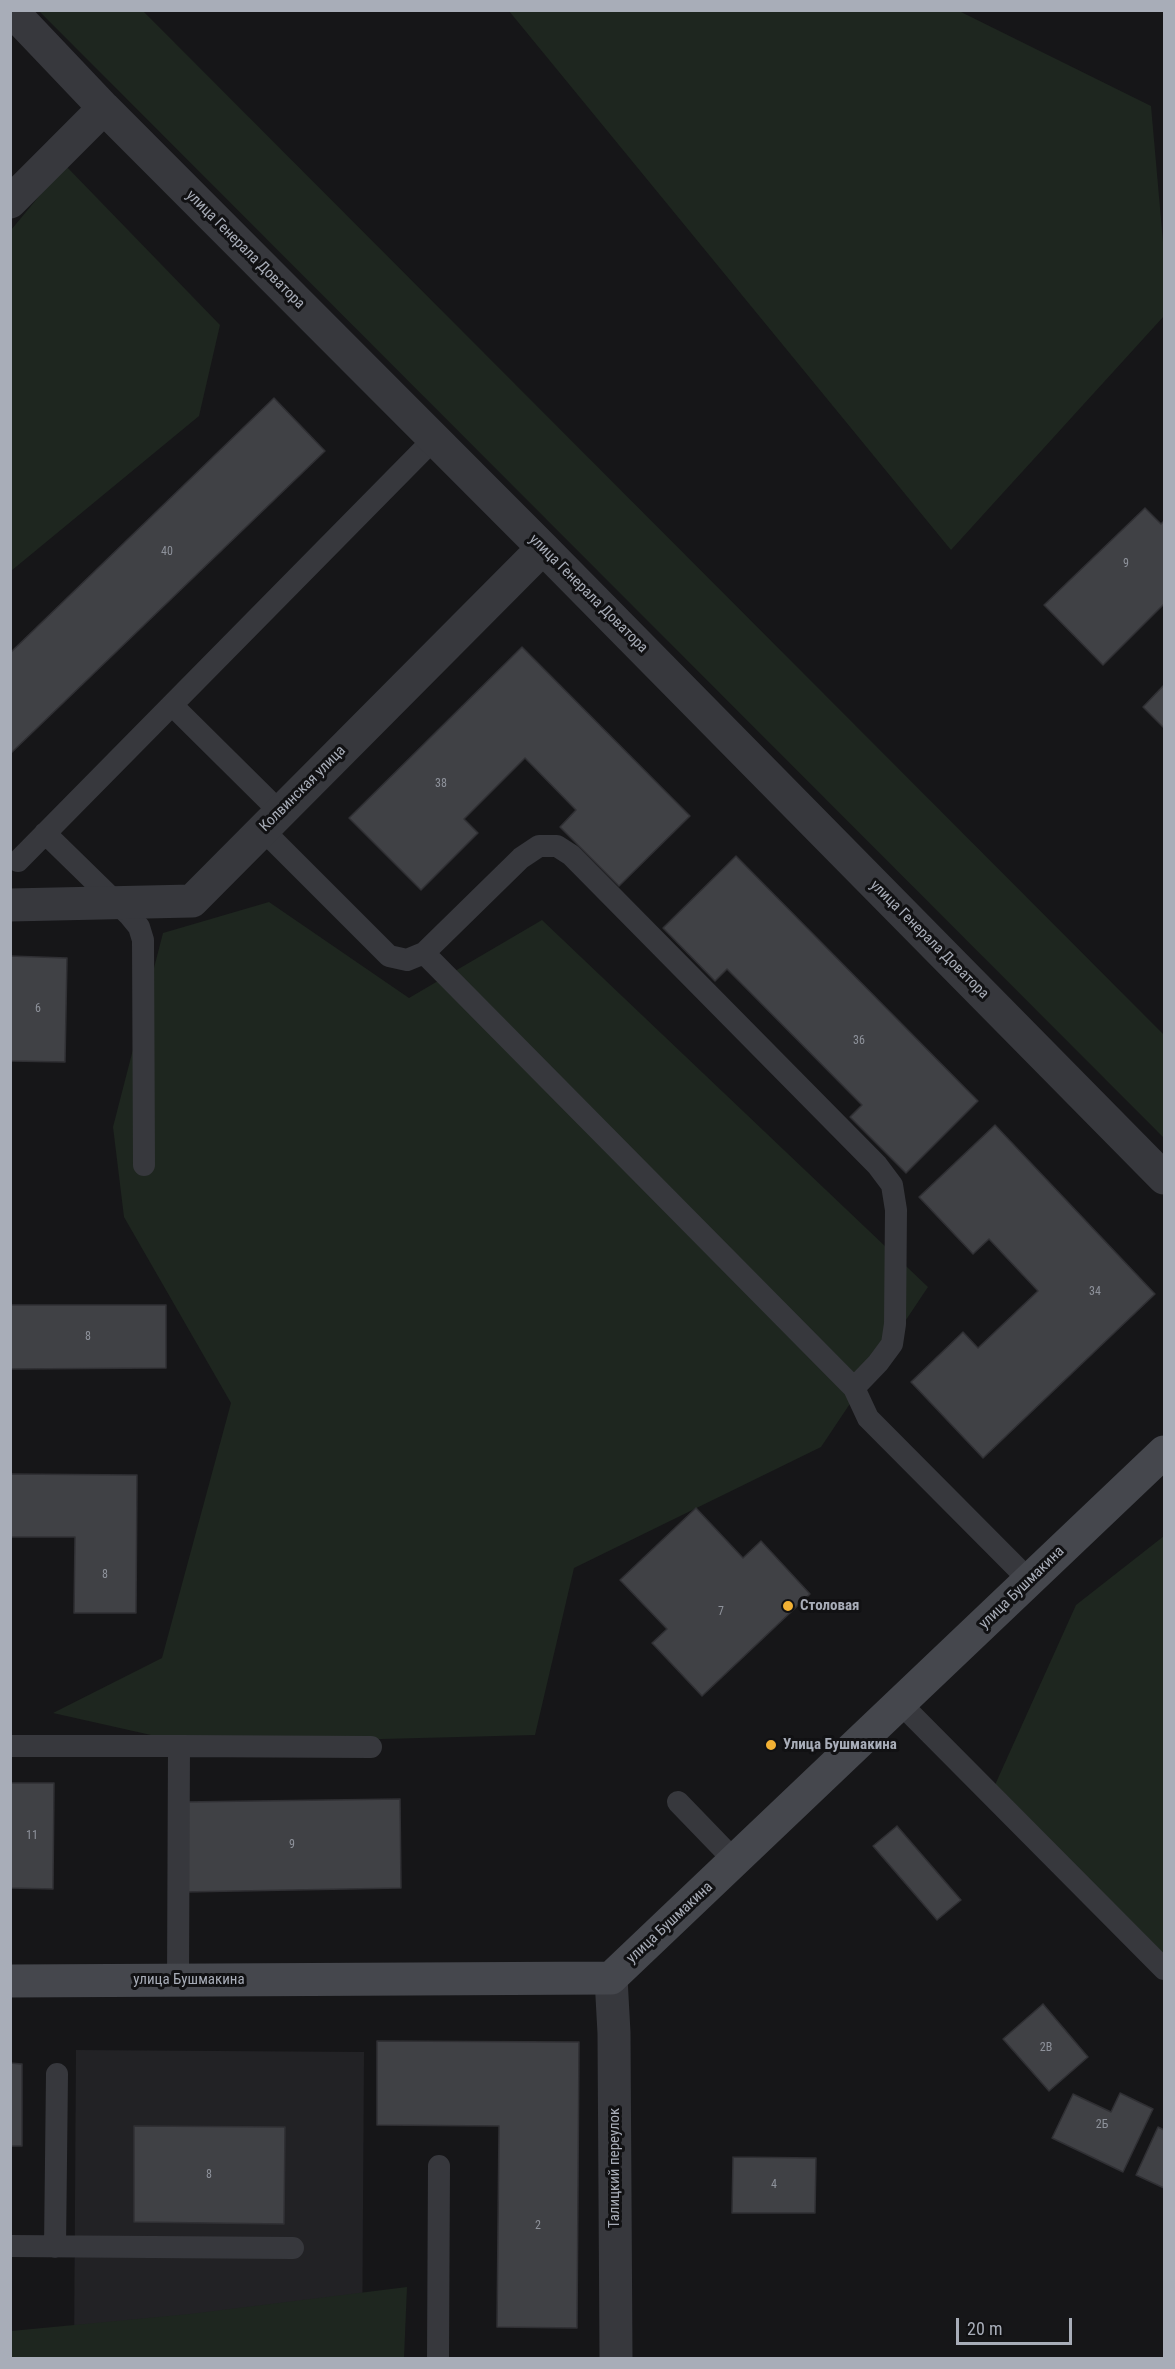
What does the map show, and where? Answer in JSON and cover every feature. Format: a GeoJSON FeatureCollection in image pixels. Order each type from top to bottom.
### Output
{"type":"FeatureCollection","features":[{"type":"Feature","properties":{"kind":"street","name":"улица Генерала Доватора"},"geometry":{"type":"LineString","coordinates":[[11,10],[104,108],[543,548],[1164,1178]]}},
{"type":"Feature","properties":{"kind":"street"},"geometry":{"type":"LineString","coordinates":[[10,202],[104,108]]}},
{"type":"Feature","properties":{"kind":"street","name":"Колвинская улица"},"geometry":{"type":"LineString","coordinates":[[10,905],[192,901],[543,548]]}},
{"type":"Feature","properties":{"kind":"street","name":"улица Бушмакина"},"geometry":{"type":"LineString","coordinates":[[10,1981],[611,1978],[1164,1452]]}},
{"type":"Feature","properties":{"kind":"street","name":"Талицкий переулок"},"geometry":{"type":"LineString","coordinates":[[611,1978],[614,2033],[616,2358]]}},
{"type":"Feature","properties":{"kind":"lane"},"geometry":{"type":"LineString","coordinates":[[18,861],[434,439]]}},
{"type":"Feature","properties":{"kind":"lane"},"geometry":{"type":"LineString","coordinates":[[172,705],[389,956],[407,960],[424,953],[521,858],[539,846],[557,846],[571,855],[877,1165],[892,1185],[896,1210],[895,1324],[892,1344],[878,1363],[854,1388]]}},
{"type":"Feature","properties":{"kind":"lane"},"geometry":{"type":"LineString","coordinates":[[45,833],[139,927],[143,940],[144,1165]]}},
{"type":"Feature","properties":{"kind":"lane"},"geometry":{"type":"LineString","coordinates":[[424,953],[854,1388],[868,1418],[1030,1581]]}},
{"type":"Feature","properties":{"kind":"lane"},"geometry":{"type":"LineString","coordinates":[[901,1704],[1164,1969]]}},
{"type":"Feature","properties":{"kind":"lane"},"geometry":{"type":"LineString","coordinates":[[10,1746],[371,1747]]}},
{"type":"Feature","properties":{"kind":"lane"},"geometry":{"type":"LineString","coordinates":[[178,1980],[179,1746]]}},
{"type":"Feature","properties":{"kind":"lane"},"geometry":{"type":"LineString","coordinates":[[678,1802],[735,1861]]}},
{"type":"Feature","properties":{"kind":"lane"},"geometry":{"type":"LineString","coordinates":[[55,2247],[57,2074]]}},
{"type":"Feature","properties":{"kind":"lane"},"geometry":{"type":"LineString","coordinates":[[438,2358],[439,2166]]}},
{"type":"Feature","properties":{"kind":"lane"},"geometry":{"type":"LineString","coordinates":[[10,2246],[293,2248]]}},
{"type":"Feature","properties":{"kind":"shaded area"},"geometry":{"type":"Polygon","coordinates":[[[39,11],[143,11],[1164,1035],[1164,1138],[39,11]]]}},
{"type":"Feature","properties":{"kind":"shaded area"},"geometry":{"type":"Polygon","coordinates":[[[509,11],[959,11],[1151,106],[1164,253],[1164,316],[951,550],[509,11]]]}},
{"type":"Feature","properties":{"kind":"shaded area"},"geometry":{"type":"Polygon","coordinates":[[[65,165],[220,325],[199,416],[11,571],[11,230],[65,165]]]}},
{"type":"Feature","properties":{"kind":"shaded area"},"geometry":{"type":"Polygon","coordinates":[[[269,902],[409,998],[542,920],[928,1287],[821,1447],[574,1568],[535,1735],[191,1744],[53,1713],[162,1658],[231,1403],[124,1217],[113,1127],[163,933],[269,902]]]}},
{"type":"Feature","properties":{"kind":"shaded area"},"geometry":{"type":"Polygon","coordinates":[[[1164,1536],[1164,1957],[990,1796],[1076,1605],[1164,1536]]]}},
{"type":"Feature","properties":{"kind":"shaded area"},"geometry":{"type":"Polygon","coordinates":[[[76,2050],[364,2052],[362,2358],[74,2358],[76,2050]]]}},
{"type":"Feature","properties":{"kind":"shaded area"},"geometry":{"type":"Polygon","coordinates":[[[407,2287],[404,2358],[11,2358],[11,2331],[190,2314],[407,2287]]]}},
{"type":"Feature","properties":{"kind":"building"},"geometry":{"type":"Polygon","coordinates":[[[274,398],[325,451],[10,754],[10,653],[274,398]]]}},
{"type":"Feature","properties":{"kind":"building"},"geometry":{"type":"Polygon","coordinates":[[[1145,508],[1161,524],[1164,521],[1164,604],[1103,665],[1044,605],[1145,508]]]}},
{"type":"Feature","properties":{"kind":"building"},"geometry":{"type":"Polygon","coordinates":[[[522,647],[690,816],[619,886],[560,827],[576,810],[525,758],[464,819],[478,833],[421,890],[349,818],[522,647]]]}},
{"type":"Feature","properties":{"kind":"building"},"geometry":{"type":"Polygon","coordinates":[[[1164,685],[1164,728],[1143,707],[1164,685]]]}},
{"type":"Feature","properties":{"kind":"building"},"geometry":{"type":"Polygon","coordinates":[[[736,856],[978,1101],[906,1173],[850,1117],[862,1105],[727,969],[715,981],[663,928],[736,856]]]}},
{"type":"Feature","properties":{"kind":"building"},"geometry":{"type":"Polygon","coordinates":[[[10,956],[67,958],[65,1062],[10,1061],[10,956]]]}},
{"type":"Feature","properties":{"kind":"building"},"geometry":{"type":"Polygon","coordinates":[[[995,1125],[1155,1294],[983,1458],[911,1382],[963,1332],[978,1348],[1038,1291],[989,1239],[973,1254],[919,1197],[995,1125]]]}},
{"type":"Feature","properties":{"kind":"building"},"geometry":{"type":"Polygon","coordinates":[[[10,1305],[166,1305],[166,1368],[10,1369],[10,1305]]]}},
{"type":"Feature","properties":{"kind":"building"},"geometry":{"type":"Polygon","coordinates":[[[10,1474],[137,1475],[136,1613],[74,1613],[75,1537],[10,1537],[10,1474]]]}},
{"type":"Feature","properties":{"kind":"building"},"geometry":{"type":"Polygon","coordinates":[[[696,1508],[743,1558],[761,1541],[810,1594],[702,1696],[652,1643],[667,1629],[620,1580],[696,1508]]]}},
{"type":"Feature","properties":{"kind":"building"},"geometry":{"type":"Polygon","coordinates":[[[10,1783],[54,1783],[53,1889],[10,1888],[10,1783]]]}},
{"type":"Feature","properties":{"kind":"building"},"geometry":{"type":"Polygon","coordinates":[[[400,1799],[401,1888],[184,1892],[182,1802],[400,1799]]]}},
{"type":"Feature","properties":{"kind":"building"},"geometry":{"type":"Polygon","coordinates":[[[897,1826],[961,1900],[937,1920],[873,1846],[897,1826]]]}},
{"type":"Feature","properties":{"kind":"building"},"geometry":{"type":"Polygon","coordinates":[[[1043,2004],[1088,2057],[1049,2091],[1003,2039],[1043,2004]]]}},
{"type":"Feature","properties":{"kind":"building"},"geometry":{"type":"Polygon","coordinates":[[[377,2041],[579,2042],[577,2328],[497,2327],[499,2126],[377,2125],[377,2041]]]}},
{"type":"Feature","properties":{"kind":"building"},"geometry":{"type":"Polygon","coordinates":[[[10,2063],[22,2064],[22,2146],[10,2146],[10,2063]]]}},
{"type":"Feature","properties":{"kind":"building"},"geometry":{"type":"Polygon","coordinates":[[[1120,2093],[1153,2109],[1123,2172],[1052,2138],[1073,2094],[1111,2112],[1120,2093]]]}},
{"type":"Feature","properties":{"kind":"building"},"geometry":{"type":"Polygon","coordinates":[[[134,2126],[285,2127],[284,2224],[134,2222],[134,2126]]]}},
{"type":"Feature","properties":{"kind":"building"},"geometry":{"type":"Polygon","coordinates":[[[1158,2127],[1164,2130],[1164,2188],[1136,2175],[1158,2127]]]}},
{"type":"Feature","properties":{"kind":"building"},"geometry":{"type":"Polygon","coordinates":[[[733,2157],[816,2158],[815,2213],[732,2213],[733,2157]]]}},
{"type":"Feature","properties":{"kind":"place","name":"Столовая"},"geometry":{"type":"Point","coordinates":[788,1606]}},
{"type":"Feature","properties":{"kind":"place","name":"Улица Бушмакина"},"geometry":{"type":"Point","coordinates":[771,1745]}}]}
